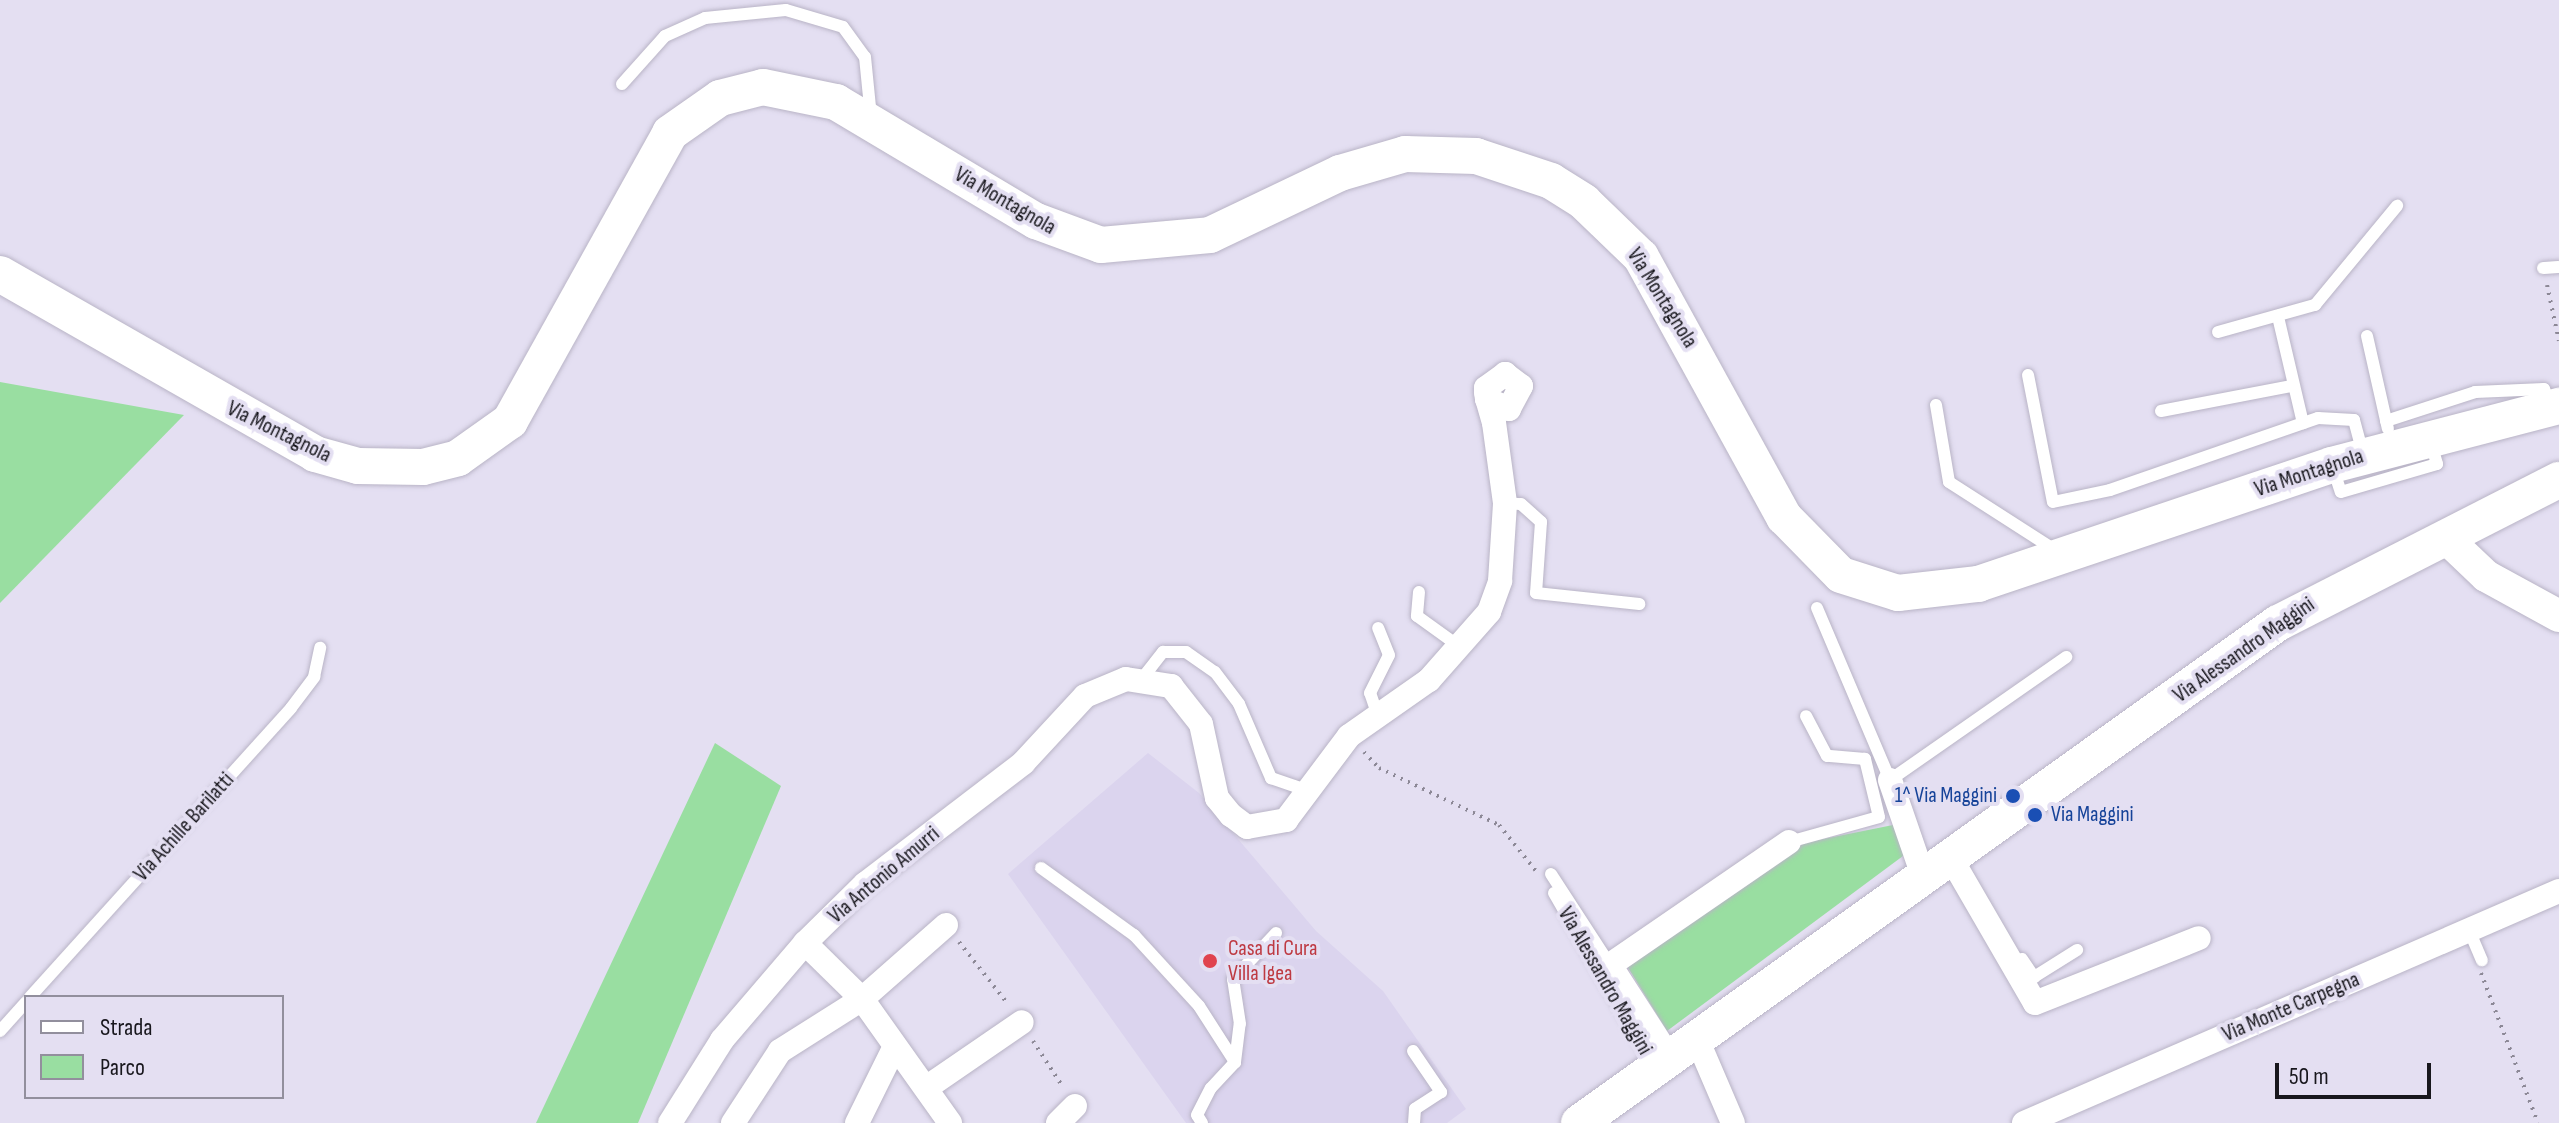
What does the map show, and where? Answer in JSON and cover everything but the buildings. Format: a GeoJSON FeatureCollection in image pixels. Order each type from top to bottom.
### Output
{"type":"FeatureCollection","features":[{"type":"Feature","properties":{"kind":"main road","name":"Via Montagnola"},"geometry":{"type":"LineString","coordinates":[[0,274],[315,454],[358,466],[423,467],[458,458],[510,421],[670,133],[698,110],[763,87],[811,93],[871,121],[1036,221],[1101,245],[1146,247],[1210,235],[1340,173],[1405,154],[1476,156],[1551,181],[1616,228],[1641,257],[1784,517],[1841,575],[1898,593],[1935,594],[2064,556],[2368,448],[2555,407]]}},
{"type":"Feature","properties":{"kind":"main road","name":"Via Alessandro Maggini"},"geometry":{"type":"LineString","coordinates":[[1579,1123],[2278,623],[2559,480]]}},
{"type":"Feature","properties":{"kind":"street"},"geometry":{"type":"LineString","coordinates":[[1141,680],[1171,686],[1189,700],[1217,798],[1247,827],[1286,820],[1349,736],[1462,649],[1500,581],[1505,503],[1494,423],[1487,399],[1496,408],[1515,406],[1494,423]]}},
{"type":"Feature","properties":{"kind":"street"},"geometry":{"type":"LineString","coordinates":[[2446,538],[2486,576],[2559,616]]}},
{"type":"Feature","properties":{"kind":"street","name":"Via Antonio Amurri"},"geometry":{"type":"LineString","coordinates":[[670,1123],[722,1040],[805,943],[865,884],[1023,763],[1085,696],[1141,680]]}},
{"type":"Feature","properties":{"kind":"street"},"geometry":{"type":"LineString","coordinates":[[1890,780],[1938,869],[1974,898],[2035,1003],[2199,938]]}},
{"type":"Feature","properties":{"kind":"street","name":"Via Alessandro Maggini"},"geometry":{"type":"LineString","coordinates":[[1674,1055],[1610,965],[1789,842]]}},
{"type":"Feature","properties":{"kind":"street","name":"Via Monte Carpegna"},"geometry":{"type":"LineString","coordinates":[[2024,1123],[2559,891]]}},
{"type":"Feature","properties":{"kind":"street"},"geometry":{"type":"LineString","coordinates":[[733,1123],[780,1051],[862,999],[946,925]]}},
{"type":"Feature","properties":{"kind":"street"},"geometry":{"type":"LineString","coordinates":[[805,943],[862,999],[950,1123]]}},
{"type":"Feature","properties":{"kind":"street"},"geometry":{"type":"LineString","coordinates":[[926,1088],[1022,1022]]}},
{"type":"Feature","properties":{"kind":"street"},"geometry":{"type":"LineString","coordinates":[[857,1123],[894,1048]]}},
{"type":"Feature","properties":{"kind":"street"},"geometry":{"type":"LineString","coordinates":[[1674,1055],[1733,1123]]}},
{"type":"Feature","properties":{"kind":"lane"},"geometry":{"type":"LineString","coordinates":[[622,84],[665,36],[705,18],[786,10],[843,27],[865,57],[871,121]]}},
{"type":"Feature","properties":{"kind":"lane"},"geometry":{"type":"LineString","coordinates":[[2218,332],[2279,321],[2328,294],[2397,206]]}},
{"type":"Feature","properties":{"kind":"lane"},"geometry":{"type":"LineString","coordinates":[[2543,268],[2559,267]]}},
{"type":"Feature","properties":{"kind":"lane"},"geometry":{"type":"LineString","coordinates":[[2279,321],[2291,386],[2303,423]]}},
{"type":"Feature","properties":{"kind":"lane"},"geometry":{"type":"LineString","coordinates":[[2367,336],[2368,448]]}},
{"type":"Feature","properties":{"kind":"lane"},"geometry":{"type":"LineString","coordinates":[[2028,375],[2053,502],[2110,490],[2303,423],[2354,420],[2368,448]]}},
{"type":"Feature","properties":{"kind":"lane"},"geometry":{"type":"LineString","coordinates":[[2161,411],[2291,386]]}},
{"type":"Feature","properties":{"kind":"lane"},"geometry":{"type":"LineString","coordinates":[[2429,436],[2437,464],[2341,492],[2368,448],[2475,392],[2544,389],[2555,407]]}},
{"type":"Feature","properties":{"kind":"lane"},"geometry":{"type":"LineString","coordinates":[[1936,405],[1949,482],[2064,556]]}},
{"type":"Feature","properties":{"kind":"lane"},"geometry":{"type":"LineString","coordinates":[[1505,503],[1521,504],[1541,522],[1536,593],[1639,604]]}},
{"type":"Feature","properties":{"kind":"lane"},"geometry":{"type":"LineString","coordinates":[[1419,592],[1417,616],[1462,649]]}},
{"type":"Feature","properties":{"kind":"lane"},"geometry":{"type":"LineString","coordinates":[[1817,608],[1890,780],[2066,657]]}},
{"type":"Feature","properties":{"kind":"lane"},"geometry":{"type":"LineString","coordinates":[[1377,713],[1370,693],[1389,655],[1378,628]]}},
{"type":"Feature","properties":{"kind":"lane","name":"Via Achille Barilatti"},"geometry":{"type":"LineString","coordinates":[[32,995],[291,708],[314,677],[320,648]]}},
{"type":"Feature","properties":{"kind":"lane"},"geometry":{"type":"LineString","coordinates":[[1141,680],[1163,652],[1186,652],[1215,672],[1239,704],[1271,778],[1309,791]]}},
{"type":"Feature","properties":{"kind":"lane"},"geometry":{"type":"LineString","coordinates":[[1789,842],[1879,817],[1865,759],[1827,756],[1806,716]]}},
{"type":"Feature","properties":{"kind":"lane"},"geometry":{"type":"LineString","coordinates":[[1041,868],[1134,935],[1199,1006],[1235,1062]]}},
{"type":"Feature","properties":{"kind":"lane"},"geometry":{"type":"LineString","coordinates":[[1551,874],[1610,965]]}},
{"type":"Feature","properties":{"kind":"lane","name":"Via Alessandro Maggini"},"geometry":{"type":"LineString","coordinates":[[1554,893],[1674,1055]]}},
{"type":"Feature","properties":{"kind":"lane"},"geometry":{"type":"LineString","coordinates":[[1974,898],[2034,977],[2077,950]]}},
{"type":"Feature","properties":{"kind":"lane"},"geometry":{"type":"LineString","coordinates":[[2469,930],[2482,960]]}},
{"type":"Feature","properties":{"kind":"lane"},"geometry":{"type":"LineString","coordinates":[[1202,1123],[1197,1115],[1211,1088],[1235,1062],[1240,1024],[1233,979],[1276,933]]}},
{"type":"Feature","properties":{"kind":"lane"},"geometry":{"type":"LineString","coordinates":[[0,1031],[24,1004]]}},
{"type":"Feature","properties":{"kind":"lane"},"geometry":{"type":"LineString","coordinates":[[1413,1051],[1441,1092],[1415,1109],[1414,1123]]}},
{"type":"Feature","properties":{"kind":"path"},"geometry":{"type":"LineString","coordinates":[[2543,268],[2559,341]]}},
{"type":"Feature","properties":{"kind":"path"},"geometry":{"type":"LineString","coordinates":[[1349,736],[1379,768],[1499,825],[1554,893]]}},
{"type":"Feature","properties":{"kind":"path"},"geometry":{"type":"LineString","coordinates":[[2482,960],[2484,994],[2538,1123]]}},
{"type":"Feature","properties":{"kind":"shaded area","name":"Casa di Cura Villa Igea"},"geometry":{"type":"Polygon","coordinates":[[[1148,753],[1199,793],[1316,931],[1383,991],[1466,1109],[1447,1123],[1186,1123],[1008,874],[1148,753]]]}},
{"type":"Feature","properties":{"kind":"green space"},"geometry":{"type":"Polygon","coordinates":[[[0,382],[184,415],[0,603],[0,382]]]}},
{"type":"Feature","properties":{"kind":"green space"},"geometry":{"type":"Polygon","coordinates":[[[715,743],[781,786],[638,1123],[536,1123],[715,743]]]}},
{"type":"Feature","properties":{"kind":"green space"},"geometry":{"type":"Polygon","coordinates":[[[1898,824],[1907,853],[1667,1031],[1627,966],[1803,843],[1898,824]]]}},
{"type":"Feature","properties":{"kind":"place","name":"1^ Via Maggini"},"geometry":{"type":"Point","coordinates":[2013,796]}},
{"type":"Feature","properties":{"kind":"place","name":"Via Maggini"},"geometry":{"type":"Point","coordinates":[2035,815]}},
{"type":"Feature","properties":{"kind":"place","name":"Casa di Cura Villa Igea"},"geometry":{"type":"Point","coordinates":[1210,961]}}]}
